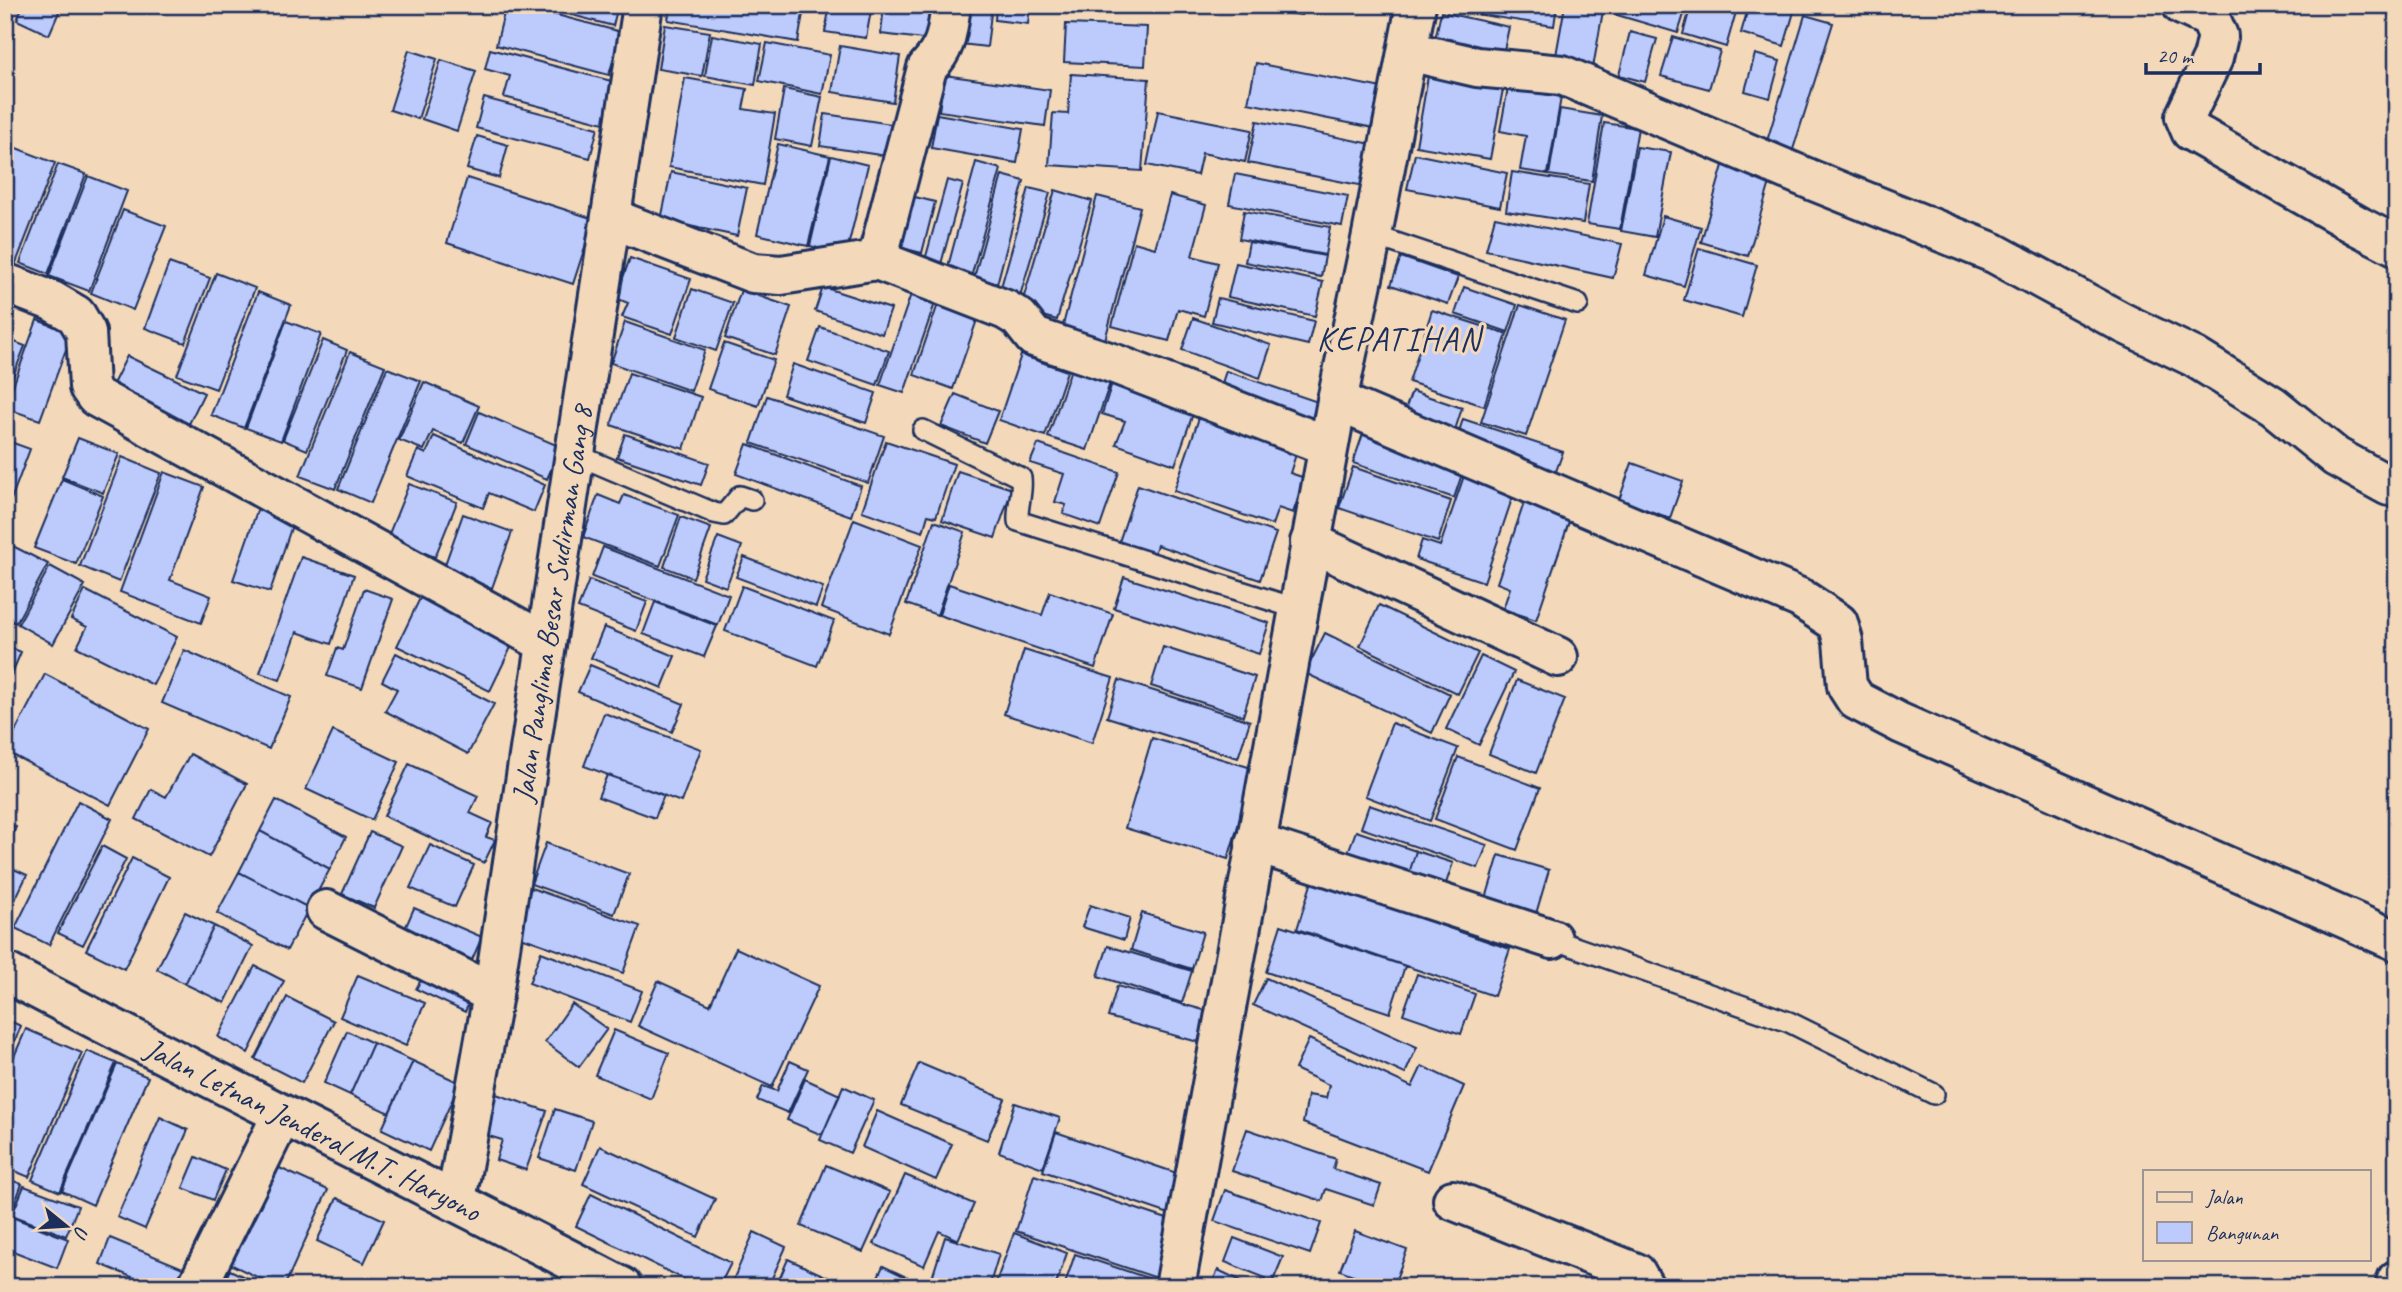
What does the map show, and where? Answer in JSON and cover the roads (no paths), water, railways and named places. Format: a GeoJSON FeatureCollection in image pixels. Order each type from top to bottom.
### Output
{"type":"FeatureCollection","features":[{"type":"Feature","properties":{"kind":"street","name":"Jalan Panglima Besar Sudirman Gang 8"},"geometry":{"type":"LineString","coordinates":[[456,1200],[494,994],[643,5]]}},
{"type":"Feature","properties":{"kind":"street"},"geometry":{"type":"LineString","coordinates":[[877,260],[927,68],[946,41],[951,5]]}},
{"type":"Feature","properties":{"kind":"street"},"geometry":{"type":"LineString","coordinates":[[1175,1287],[1336,401],[1372,236],[1416,5]]}},
{"type":"Feature","properties":{"kind":"street"},"geometry":{"type":"LineString","coordinates":[[2182,5],[2210,18],[2218,36],[2213,58],[2185,117],[2191,131],[2397,246]]}},
{"type":"Feature","properties":{"kind":"street"},"geometry":{"type":"LineString","coordinates":[[1408,51],[1477,67],[1562,75],[1994,253],[2123,323],[2194,357],[2273,406],[2336,457],[2389,486],[2397,483]]}},
{"type":"Feature","properties":{"kind":"street"},"geometry":{"type":"LineString","coordinates":[[611,218],[753,273],[781,275],[877,260],[1006,310],[1019,318],[1034,337],[1115,364],[1328,446]]}},
{"type":"Feature","properties":{"kind":"street"},"geometry":{"type":"LineString","coordinates":[[5,283],[52,300],[76,315],[86,332],[89,387],[96,397],[546,643]]}},
{"type":"Feature","properties":{"kind":"street"},"geometry":{"type":"LineString","coordinates":[[1336,401],[1800,598],[1838,623],[1843,642],[1847,686],[1856,700],[1900,723],[2397,941]]}},
{"type":"Feature","properties":{"kind":"street"},"geometry":{"type":"LineString","coordinates":[[1310,542],[1558,657]]}},
{"type":"Feature","properties":{"kind":"street"},"geometry":{"type":"LineString","coordinates":[[1255,843],[1552,939]]}},
{"type":"Feature","properties":{"kind":"street"},"geometry":{"type":"LineString","coordinates":[[326,910],[494,994]]}},
{"type":"Feature","properties":{"kind":"street","name":"Jalan Letnan Jenderal M.T. Haryono"},"geometry":{"type":"LineString","coordinates":[[5,972],[622,1287]]}},
{"type":"Feature","properties":{"kind":"street"},"geometry":{"type":"LineString","coordinates":[[197,1287],[282,1115]]}},
{"type":"Feature","properties":{"kind":"street"},"geometry":{"type":"LineString","coordinates":[[1453,1200],[1636,1273],[1644,1287]]}},
{"type":"Feature","properties":{"kind":"street"},"geometry":{"type":"LineString","coordinates":[[2395,1287],[2397,1280]]}},
{"type":"Feature","properties":{"kind":"lane"},"geometry":{"type":"LineString","coordinates":[[1372,236],[1578,304]]}},
{"type":"Feature","properties":{"kind":"lane"},"geometry":{"type":"LineString","coordinates":[[923,430],[1021,478],[1018,521],[1298,609]]}},
{"type":"Feature","properties":{"kind":"lane"},"geometry":{"type":"LineString","coordinates":[[575,454],[714,513],[724,515],[740,496],[752,500]]}},
{"type":"Feature","properties":{"kind":"lane"},"geometry":{"type":"LineString","coordinates":[[1552,939],[1789,1022],[1934,1094]]}},
{"type":"Feature","properties":{"kind":"district","name":"KEPATIHAN"},"geometry":{"type":"Point","coordinates":[1399,339]}}]}
